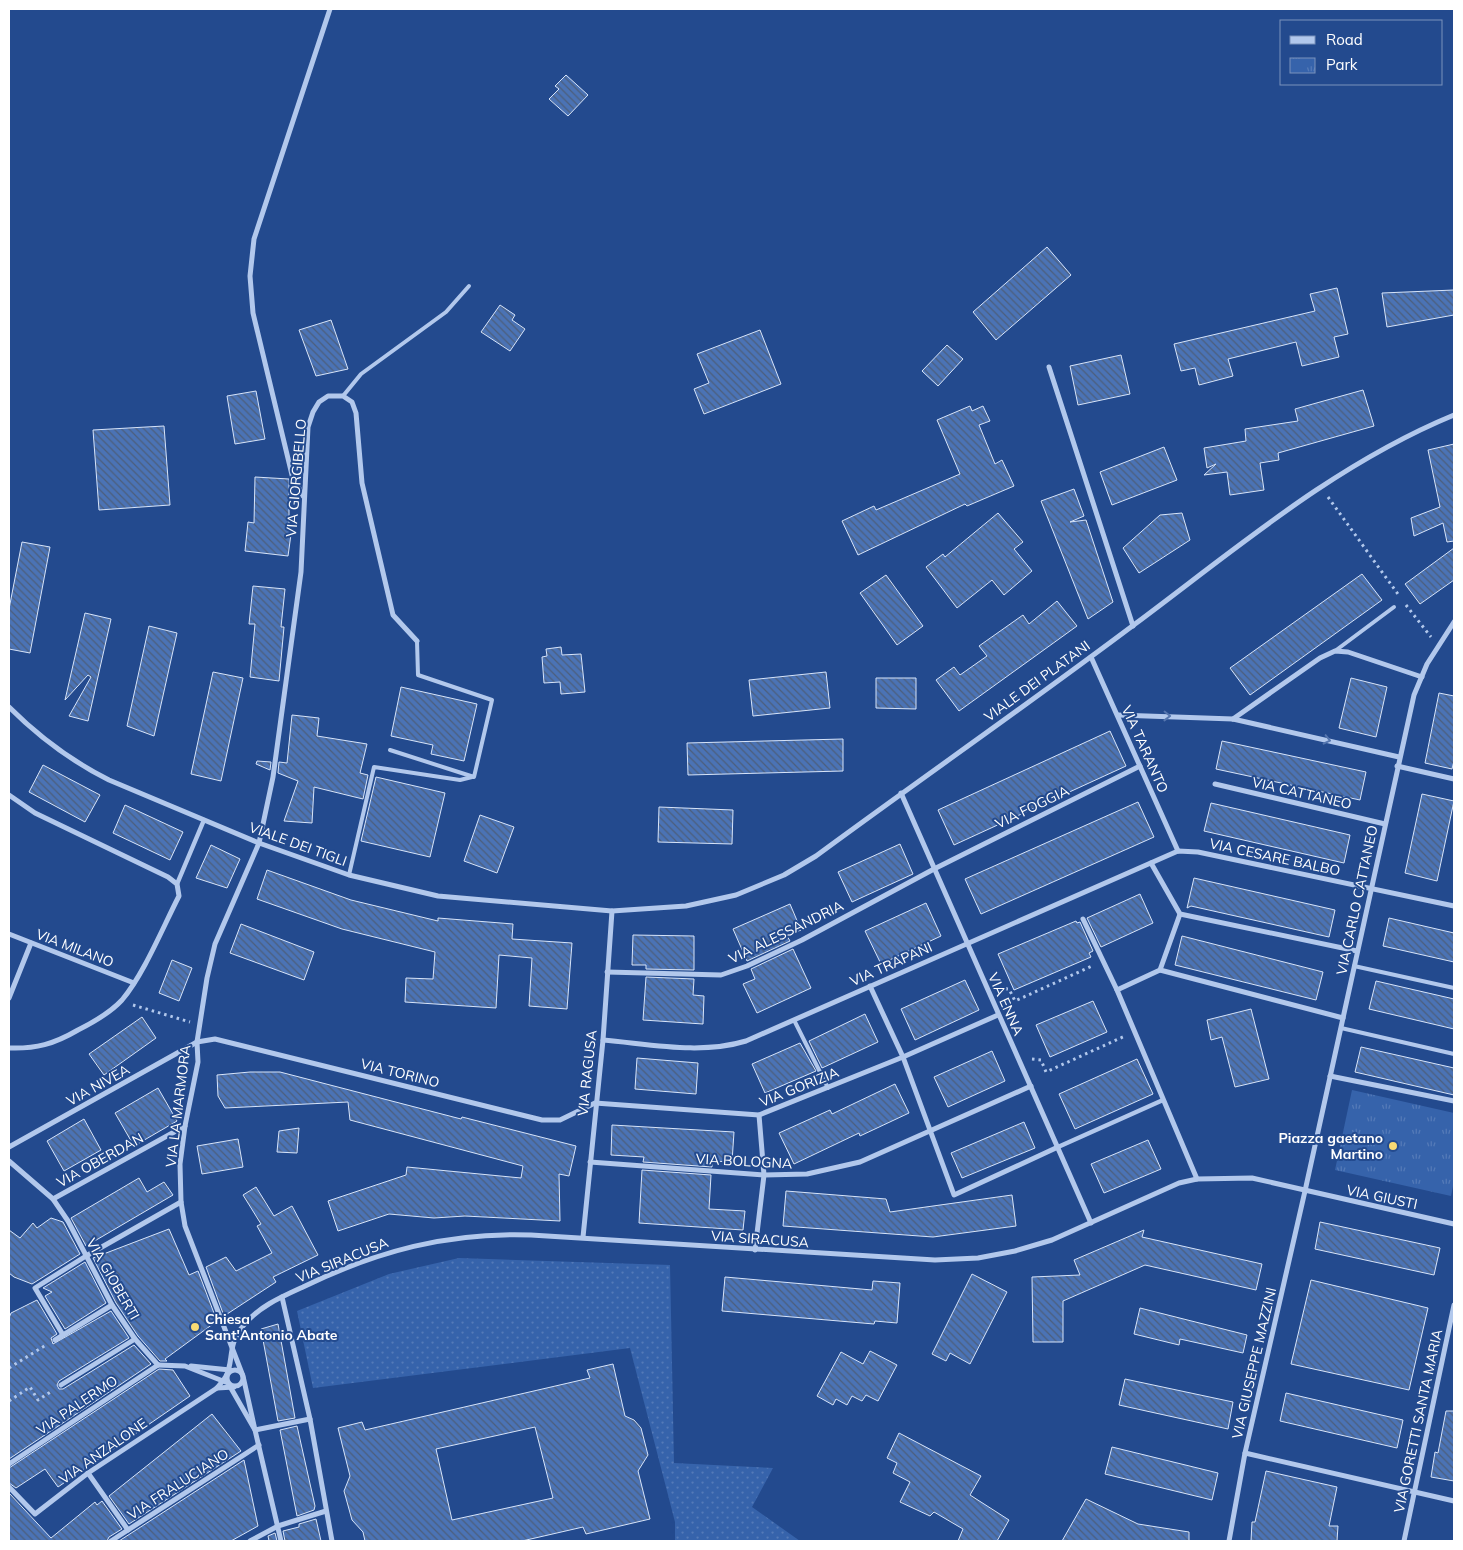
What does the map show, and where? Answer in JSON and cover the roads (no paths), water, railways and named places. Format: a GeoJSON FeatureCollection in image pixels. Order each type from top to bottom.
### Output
{"type":"FeatureCollection","features":[{"type":"Feature","properties":{"kind":"street"},"geometry":{"type":"LineString","coordinates":[[304,496],[292,475],[252,312],[250,276],[254,239],[330,9]]}},
{"type":"Feature","properties":{"kind":"street"},"geometry":{"type":"LineString","coordinates":[[1049,367],[1133,626]]}},
{"type":"Feature","properties":{"kind":"street","name":"VIA GIORGIBELLO"},"geometry":{"type":"LineString","coordinates":[[259,843],[273,776],[301,572],[308,428],[313,412],[319,402],[328,396],[344,396]]}},
{"type":"Feature","properties":{"kind":"street"},"geometry":{"type":"LineString","coordinates":[[344,396],[352,402],[356,413],[362,483],[393,615],[417,641]]}},
{"type":"Feature","properties":{"kind":"street","name":"VIALE DEI PLATANI"},"geometry":{"type":"LineString","coordinates":[[612,911],[686,906],[736,895],[784,875],[816,856],[1091,657],[1319,486],[1411,432],[1454,415]]}},
{"type":"Feature","properties":{"kind":"street","name":"VIA CARLO CATTANEO"},"geometry":{"type":"LineString","coordinates":[[1306,1192],[1397,766],[1414,695],[1439,644],[1454,622]]}},
{"type":"Feature","properties":{"kind":"street"},"geometry":{"type":"LineString","coordinates":[[1233,719],[1320,658],[1335,651],[1366,658],[1422,677]]}},
{"type":"Feature","properties":{"kind":"street","name":"VIA TARANTO"},"geometry":{"type":"LineString","coordinates":[[1091,657],[1178,851]]}},
{"type":"Feature","properties":{"kind":"street","name":"VIALE DEI TIGLI"},"geometry":{"type":"LineString","coordinates":[[9,707],[44,739],[85,768],[109,780],[259,843],[349,875],[438,896],[612,911]]}},
{"type":"Feature","properties":{"kind":"street"},"geometry":{"type":"LineString","coordinates":[[1118,715],[1233,719],[1400,757]]}},
{"type":"Feature","properties":{"kind":"street","name":"VIA FOGGIA"},"geometry":{"type":"LineString","coordinates":[[934,868],[1140,766]]}},
{"type":"Feature","properties":{"kind":"street"},"geometry":{"type":"LineString","coordinates":[[1397,766],[1454,779]]}},
{"type":"Feature","properties":{"kind":"street","name":"VIA CATTANEO"},"geometry":{"type":"LineString","coordinates":[[1215,784],[1385,824]]}},
{"type":"Feature","properties":{"kind":"street","name":"VIA ENNA"},"geometry":{"type":"LineString","coordinates":[[901,793],[1091,1223]]}},
{"type":"Feature","properties":{"kind":"street"},"geometry":{"type":"LineString","coordinates":[[9,796],[35,813],[168,877],[177,884]]}},
{"type":"Feature","properties":{"kind":"street"},"geometry":{"type":"LineString","coordinates":[[9,1048],[34,1049],[67,1036],[101,1018],[121,1000],[134,983],[178,896],[177,884],[204,820]]}},
{"type":"Feature","properties":{"kind":"street","name":"VIA LA MARMORA"},"geometry":{"type":"LineString","coordinates":[[259,843],[216,944],[200,1024],[197,1042],[198,1062],[185,1126],[180,1164],[181,1202],[185,1226],[195,1256],[243,1376],[282,1541]]}},
{"type":"Feature","properties":{"kind":"street","name":"VIA TRAPANI"},"geometry":{"type":"LineString","coordinates":[[603,1040],[701,1049],[725,1047],[746,1041],[1178,851]]}},
{"type":"Feature","properties":{"kind":"street","name":"VIA CESARE BALBO"},"geometry":{"type":"LineString","coordinates":[[1178,851],[1198,852],[1454,906]]}},
{"type":"Feature","properties":{"kind":"street"},"geometry":{"type":"LineString","coordinates":[[1151,863],[1180,914],[1357,952]]}},
{"type":"Feature","properties":{"kind":"street","name":"VIA ALESSANDRIA"},"geometry":{"type":"LineString","coordinates":[[607,972],[721,975],[747,966],[802,940],[934,868]]}},
{"type":"Feature","properties":{"kind":"street","name":"VIA RAGUSA"},"geometry":{"type":"LineString","coordinates":[[582,1237],[603,1040],[612,911]]}},
{"type":"Feature","properties":{"kind":"street"},"geometry":{"type":"LineString","coordinates":[[1160,970],[1180,914]]}},
{"type":"Feature","properties":{"kind":"street"},"geometry":{"type":"LineString","coordinates":[[1083,919],[1134,1031],[1197,1179]]}},
{"type":"Feature","properties":{"kind":"street","name":"VIA MILANO"},"geometry":{"type":"LineString","coordinates":[[9,934],[134,983]]}},
{"type":"Feature","properties":{"kind":"street"},"geometry":{"type":"LineString","coordinates":[[9,998],[31,943]]}},
{"type":"Feature","properties":{"kind":"street"},"geometry":{"type":"LineString","coordinates":[[1116,990],[1160,970],[1343,1018]]}},
{"type":"Feature","properties":{"kind":"street"},"geometry":{"type":"LineString","coordinates":[[870,986],[903,1057],[932,1131],[954,1195],[1163,1100]]}},
{"type":"Feature","properties":{"kind":"street","name":"VIA GORIZIA"},"geometry":{"type":"LineString","coordinates":[[596,1103],[759,1115],[903,1057],[998,1015]]}},
{"type":"Feature","properties":{"kind":"street","name":"VIA TORINO"},"geometry":{"type":"LineString","coordinates":[[197,1042],[215,1040],[542,1120],[560,1120],[596,1103]]}},
{"type":"Feature","properties":{"kind":"street","name":"VIA NIVEA"},"geometry":{"type":"LineString","coordinates":[[9,1147],[197,1042]]}},
{"type":"Feature","properties":{"kind":"street"},"geometry":{"type":"LineString","coordinates":[[1330,1076],[1454,1102]]}},
{"type":"Feature","properties":{"kind":"street","name":"VIA BOLOGNA"},"geometry":{"type":"LineString","coordinates":[[590,1162],[764,1175],[807,1174],[860,1162],[1031,1086]]}},
{"type":"Feature","properties":{"kind":"street"},"geometry":{"type":"LineString","coordinates":[[755,1250],[764,1175],[759,1115]]}},
{"type":"Feature","properties":{"kind":"street","name":"VIA OBERDAN"},"geometry":{"type":"LineString","coordinates":[[53,1200],[185,1126]]}},
{"type":"Feature","properties":{"kind":"street","name":"VIA GIOBERTI"},"geometry":{"type":"LineString","coordinates":[[9,1160],[53,1200],[112,1305],[135,1338],[158,1365]]}},
{"type":"Feature","properties":{"kind":"street","name":"VIA SIRACUSA"},"geometry":{"type":"LineString","coordinates":[[231,1347],[241,1328],[255,1313],[282,1297],[371,1257],[447,1238],[492,1234],[582,1237],[755,1250],[934,1260],[978,1258],[1034,1246],[1091,1223],[1179,1183],[1197,1179],[1252,1178],[1306,1192]]}},
{"type":"Feature","properties":{"kind":"street","name":"VIA GIUSTI"},"geometry":{"type":"LineString","coordinates":[[1306,1192],[1454,1224]]}},
{"type":"Feature","properties":{"kind":"street","name":"VIA GIUSEPPE MAZZINI"},"geometry":{"type":"LineString","coordinates":[[1229,1541],[1245,1453],[1306,1192]]}},
{"type":"Feature","properties":{"kind":"street"},"geometry":{"type":"LineString","coordinates":[[63,1335],[35,1288],[86,1256],[181,1202]]}},
{"type":"Feature","properties":{"kind":"street"},"geometry":{"type":"LineString","coordinates":[[282,1297],[310,1419],[332,1541]]}},
{"type":"Feature","properties":{"kind":"street"},"geometry":{"type":"LineString","coordinates":[[55,1340],[112,1305]]}},
{"type":"Feature","properties":{"kind":"street","name":"VIA GORETTI SANTA MARIA"},"geometry":{"type":"LineString","coordinates":[[1404,1541],[1454,1305]]}},
{"type":"Feature","properties":{"kind":"street"},"geometry":{"type":"LineString","coordinates":[[61,1385],[135,1338]]}},
{"type":"Feature","properties":{"kind":"street"},"geometry":{"type":"LineString","coordinates":[[231,1347],[229,1371],[232,1386],[255,1430],[310,1419]]}},
{"type":"Feature","properties":{"kind":"street"},"geometry":{"type":"LineString","coordinates":[[158,1365],[229,1371],[238,1370],[243,1376],[240,1384],[217,1388]]}},
{"type":"Feature","properties":{"kind":"street","name":"VIA PALERMO"},"geometry":{"type":"LineString","coordinates":[[9,1464],[158,1365]]}},
{"type":"Feature","properties":{"kind":"street"},"geometry":{"type":"LineString","coordinates":[[185,1366],[232,1386]]}},
{"type":"Feature","properties":{"kind":"street"},"geometry":{"type":"LineString","coordinates":[[217,1388],[229,1371]]}},
{"type":"Feature","properties":{"kind":"street","name":"VIA ANZALONE"},"geometry":{"type":"LineString","coordinates":[[9,1487],[35,1514],[88,1473],[217,1388]]}},
{"type":"Feature","properties":{"kind":"street","name":"VIA FRALUCIANO"},"geometry":{"type":"LineString","coordinates":[[110,1541],[258,1445]]}},
{"type":"Feature","properties":{"kind":"street"},"geometry":{"type":"LineString","coordinates":[[1245,1453],[1454,1501]]}},
{"type":"Feature","properties":{"kind":"street"},"geometry":{"type":"LineString","coordinates":[[88,1473],[128,1530]]}},
{"type":"Feature","properties":{"kind":"street"},"geometry":{"type":"LineString","coordinates":[[250,1541],[278,1526],[326,1511]]}},
{"type":"Feature","properties":{"kind":"lane"},"geometry":{"type":"LineString","coordinates":[[344,396],[361,374],[446,312],[469,286]]}},
{"type":"Feature","properties":{"kind":"lane"},"geometry":{"type":"LineString","coordinates":[[1335,651],[1394,606]]}},
{"type":"Feature","properties":{"kind":"lane"},"geometry":{"type":"LineString","coordinates":[[417,641],[418,675],[492,700],[474,776]]}},
{"type":"Feature","properties":{"kind":"lane"},"geometry":{"type":"LineString","coordinates":[[390,750],[474,776]]}},
{"type":"Feature","properties":{"kind":"lane"},"geometry":{"type":"LineString","coordinates":[[349,875],[374,766],[460,780],[474,776]]}},
{"type":"Feature","properties":{"kind":"lane"},"geometry":{"type":"LineString","coordinates":[[1354,966],[1454,988]]}},
{"type":"Feature","properties":{"kind":"lane"},"geometry":{"type":"LineString","coordinates":[[794,1020],[828,1088]]}},
{"type":"Feature","properties":{"kind":"lane"},"geometry":{"type":"LineString","coordinates":[[1341,1028],[1454,1054]]}},
{"type":"Feature","properties":{"kind":"place","name":"Piazza gaetano Martino"},"geometry":{"type":"Point","coordinates":[1393,1146]}},
{"type":"Feature","properties":{"kind":"place","name":"Chiesa Sant'Antonio Abate"},"geometry":{"type":"Point","coordinates":[195,1327]}}]}
